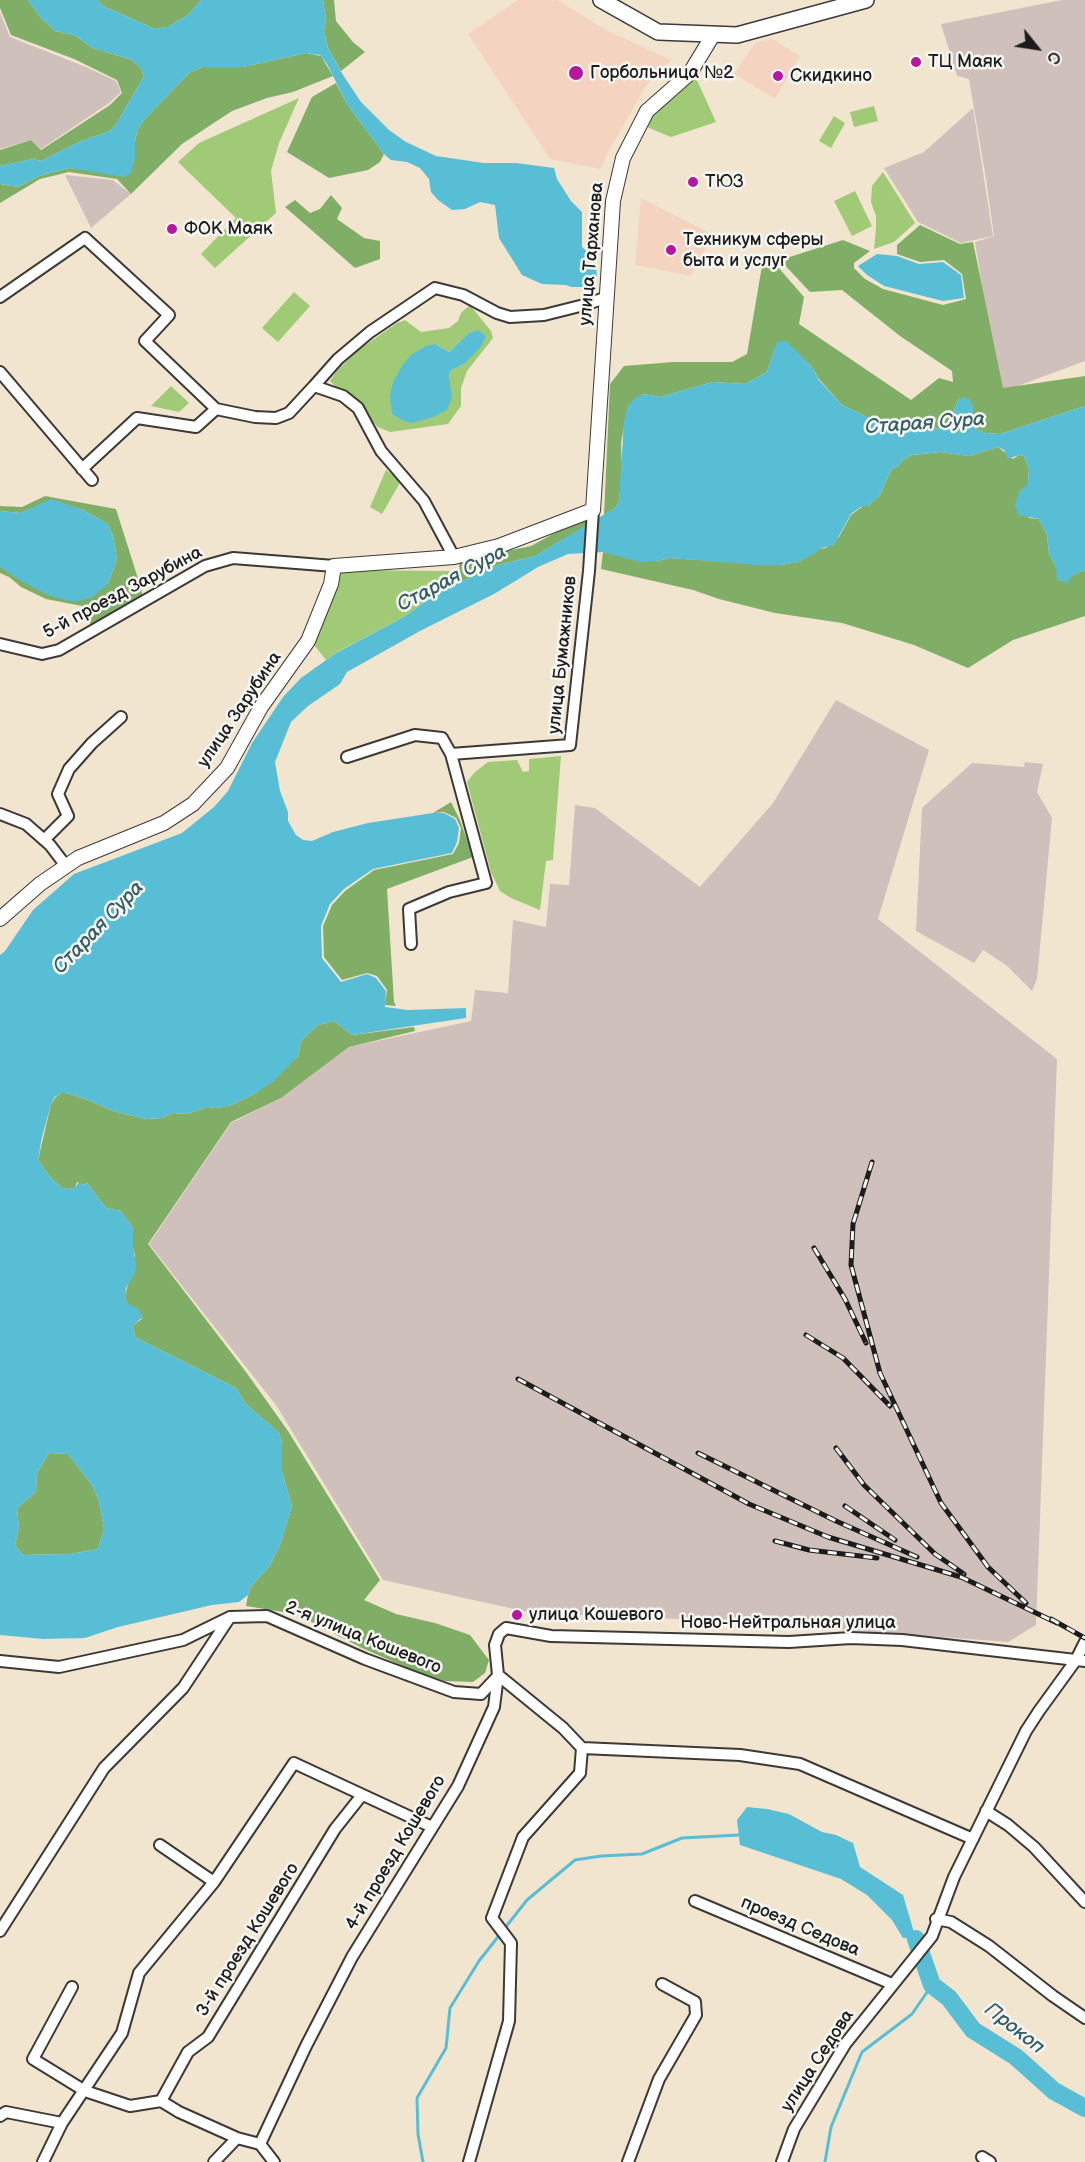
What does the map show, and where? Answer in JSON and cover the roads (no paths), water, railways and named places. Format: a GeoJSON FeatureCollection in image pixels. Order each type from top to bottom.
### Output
{"type":"FeatureCollection","features":[{"type":"Feature","properties":{"kind":"main road"},"geometry":{"type":"LineString","coordinates":[[601,0],[658,32],[713,35],[736,35],[866,0]]}},
{"type":"Feature","properties":{"kind":"street","name":"улица Тарханова"},"geometry":{"type":"LineString","coordinates":[[590,557],[613,201],[622,158],[647,111],[690,73],[713,35]]}},
{"type":"Feature","properties":{"kind":"street"},"geometry":{"type":"LineString","coordinates":[[0,297],[85,238],[169,315],[145,341],[216,409],[255,417],[276,418],[289,413],[338,358],[370,332],[435,288],[463,295],[510,318],[544,315],[607,297]]}},
{"type":"Feature","properties":{"kind":"street"},"geometry":{"type":"LineString","coordinates":[[0,372],[92,480]]}},
{"type":"Feature","properties":{"kind":"street"},"geometry":{"type":"LineString","coordinates":[[315,386],[343,396],[358,408],[381,451],[424,501],[453,556]]}},
{"type":"Feature","properties":{"kind":"street"},"geometry":{"type":"LineString","coordinates":[[82,469],[136,418],[196,427],[216,409]]}},
{"type":"Feature","properties":{"kind":"street"},"geometry":{"type":"LineString","coordinates":[[334,566],[453,556],[499,546],[593,510]]}},
{"type":"Feature","properties":{"kind":"street","name":"улица Бумажников"},"geometry":{"type":"LineString","coordinates":[[451,754],[570,745],[590,557]]}},
{"type":"Feature","properties":{"kind":"street","name":"5-й проезд Зарубина"},"geometry":{"type":"LineString","coordinates":[[0,644],[42,654],[59,650],[205,566],[233,558],[334,566]]}},
{"type":"Feature","properties":{"kind":"street","name":"улица Зарубина"},"geometry":{"type":"LineString","coordinates":[[0,919],[40,884],[78,858],[164,823],[193,804],[227,768],[261,707],[308,641],[332,584],[334,566]]}},
{"type":"Feature","properties":{"kind":"street"},"geometry":{"type":"LineString","coordinates":[[44,840],[68,816],[58,794],[69,769],[92,742],[121,717]]}},
{"type":"Feature","properties":{"kind":"street"},"geometry":{"type":"LineString","coordinates":[[347,757],[415,735],[442,738],[451,754],[486,883],[449,892],[409,909],[411,944]]}},
{"type":"Feature","properties":{"kind":"street"},"geometry":{"type":"LineString","coordinates":[[0,814],[26,824],[44,840],[66,866]]}},
{"type":"Feature","properties":{"kind":"street","name":"2-я улица Кошевого"},"geometry":{"type":"LineString","coordinates":[[0,1661],[59,1666],[183,1640],[230,1617],[267,1616],[365,1659],[454,1692],[481,1694],[498,1675]]}},
{"type":"Feature","properties":{"kind":"street"},"geometry":{"type":"LineString","coordinates":[[0,1931],[104,1768],[183,1688],[230,1617]]}},
{"type":"Feature","properties":{"kind":"street","name":"Ново-Нейтральная улица"},"geometry":{"type":"LineString","coordinates":[[498,1675],[495,1645],[499,1634],[506,1628],[562,1636],[789,1642],[851,1638],[902,1640],[1080,1660]]}},
{"type":"Feature","properties":{"kind":"street"},"geometry":{"type":"LineString","coordinates":[[1085,1642],[1080,1660],[1032,1721],[986,1811],[936,1919],[951,1922],[989,1946],[1085,2018]]}},
{"type":"Feature","properties":{"kind":"street"},"geometry":{"type":"LineString","coordinates":[[498,1675],[563,1728],[582,1748],[740,1755],[800,1764],[973,1839]]}},
{"type":"Feature","properties":{"kind":"street","name":"4-й проезд Кошевого"},"geometry":{"type":"LineString","coordinates":[[260,2144],[306,2046],[352,1957],[458,1786],[494,1707],[498,1675]]}},
{"type":"Feature","properties":{"kind":"street"},"geometry":{"type":"LineString","coordinates":[[469,2162],[508,2021],[511,1943],[492,1918],[523,1837],[580,1773],[582,1748]]}},
{"type":"Feature","properties":{"kind":"street"},"geometry":{"type":"LineString","coordinates":[[43,2162],[62,2123],[122,2033],[140,1973],[214,1882],[294,1763],[432,1827]]}},
{"type":"Feature","properties":{"kind":"street","name":"3-й проезд Кошевого"},"geometry":{"type":"LineString","coordinates":[[161,2101],[188,2052],[208,2037],[335,1829],[362,1795]]}},
{"type":"Feature","properties":{"kind":"street"},"geometry":{"type":"LineString","coordinates":[[986,1811],[1034,1846],[1085,1902]]}},
{"type":"Feature","properties":{"kind":"street"},"geometry":{"type":"LineString","coordinates":[[160,1845],[214,1882]]}},
{"type":"Feature","properties":{"kind":"street","name":"проезд Седова"},"geometry":{"type":"LineString","coordinates":[[695,1901],[892,1984]]}},
{"type":"Feature","properties":{"kind":"street","name":"улица Седова"},"geometry":{"type":"LineString","coordinates":[[782,2162],[794,2129],[846,2043],[932,1936],[936,1919]]}},
{"type":"Feature","properties":{"kind":"street"},"geometry":{"type":"LineString","coordinates":[[628,2162],[659,2079],[696,2016],[695,2002],[662,1984]]}},
{"type":"Feature","properties":{"kind":"street"},"geometry":{"type":"LineString","coordinates":[[72,1987],[33,2059],[85,2091],[130,2106],[161,2101],[179,2112],[237,2138],[260,2144],[274,2162]]}},
{"type":"Feature","properties":{"kind":"street"},"geometry":{"type":"LineString","coordinates":[[3,2114],[62,2123]]}},
{"type":"Feature","properties":{"kind":"street"},"geometry":{"type":"LineString","coordinates":[[214,2162],[237,2138]]}},
{"type":"Feature","properties":{"kind":"water"},"geometry":{"type":"Polygon","coordinates":[[[28,0],[98,0],[103,6],[155,29],[168,27],[188,15],[201,0],[323,0],[326,19],[324,31],[328,48],[361,102],[389,130],[406,142],[436,156],[484,163],[516,163],[554,168],[557,179],[571,201],[582,212],[582,247],[595,259],[597,276],[583,287],[571,287],[542,284],[522,275],[499,238],[495,205],[480,202],[465,209],[452,210],[431,192],[429,179],[420,168],[407,162],[391,160],[384,154],[347,104],[320,55],[306,53],[243,67],[202,67],[189,73],[144,120],[137,131],[135,158],[131,173],[124,177],[69,168],[39,176],[18,187],[0,184],[0,166],[33,159],[41,161],[79,142],[110,131],[144,76],[141,68],[132,60],[93,48],[74,35],[55,31],[41,18],[28,0]]]}},
{"type":"Feature","properties":{"kind":"water"},"geometry":{"type":"Polygon","coordinates":[[[877,254],[897,256],[919,264],[943,262],[961,275],[964,298],[943,301],[884,286],[858,266],[877,254]]]}},
{"type":"Feature","properties":{"kind":"water"},"geometry":{"type":"Polygon","coordinates":[[[478,330],[486,336],[480,348],[464,364],[450,371],[452,397],[447,410],[412,423],[392,414],[390,396],[393,382],[411,355],[426,346],[435,344],[449,352],[469,333],[478,330]]]}},
{"type":"Feature","properties":{"kind":"water","name":"Старая Сура"},"geometry":{"type":"Polygon","coordinates":[[[786,341],[813,368],[818,379],[842,405],[869,418],[915,430],[946,428],[959,399],[964,397],[970,400],[973,407],[973,421],[976,429],[986,433],[1000,434],[1085,406],[1085,570],[1073,575],[1067,583],[1057,580],[1056,567],[1049,553],[1047,535],[1039,519],[1018,515],[1015,505],[1019,493],[1028,483],[1029,469],[1024,456],[1019,455],[1008,459],[1004,450],[998,447],[969,456],[940,452],[912,455],[891,470],[880,495],[868,506],[862,506],[851,514],[834,545],[819,549],[816,553],[798,562],[760,565],[669,558],[640,562],[603,552],[568,554],[538,567],[494,594],[420,631],[347,672],[340,684],[308,706],[291,722],[275,762],[280,791],[288,812],[288,821],[296,835],[303,840],[312,841],[333,832],[368,823],[433,813],[444,813],[455,819],[459,828],[457,842],[452,853],[373,869],[344,889],[330,904],[321,926],[322,958],[341,982],[367,974],[376,978],[386,991],[385,1007],[408,1010],[466,1008],[466,1018],[352,1035],[334,1021],[318,1025],[301,1041],[298,1056],[274,1081],[232,1105],[207,1107],[187,1114],[173,1113],[162,1118],[146,1119],[113,1111],[67,1093],[61,1093],[55,1097],[42,1137],[38,1160],[50,1177],[62,1188],[75,1188],[79,1182],[83,1185],[87,1183],[106,1208],[121,1211],[133,1228],[135,1273],[126,1288],[125,1296],[127,1303],[138,1309],[143,1317],[133,1325],[135,1337],[236,1388],[245,1403],[279,1433],[282,1443],[282,1472],[292,1506],[280,1545],[269,1567],[252,1585],[248,1595],[239,1602],[212,1605],[118,1627],[85,1638],[43,1639],[0,1635],[0,955],[33,910],[74,874],[182,833],[214,807],[228,791],[252,743],[283,697],[301,678],[336,653],[404,617],[429,599],[460,582],[498,565],[535,556],[615,508],[619,501],[624,421],[628,406],[634,399],[643,394],[660,397],[713,382],[745,384],[767,372],[777,342],[786,341]],[[49,1453],[37,1473],[36,1492],[17,1508],[19,1528],[15,1545],[23,1555],[71,1554],[98,1549],[104,1529],[99,1501],[92,1485],[68,1454],[49,1453]]]}},
{"type":"Feature","properties":{"kind":"water"},"geometry":{"type":"Polygon","coordinates":[[[51,499],[83,510],[108,524],[113,536],[117,559],[108,584],[91,598],[73,602],[48,595],[0,567],[0,511],[21,513],[51,499]]]}},
{"type":"Feature","properties":{"kind":"water"},"geometry":{"type":"Polygon","coordinates":[[[747,1807],[789,1814],[822,1832],[836,1835],[853,1843],[860,1867],[903,1895],[916,1939],[903,1938],[892,1920],[867,1895],[841,1879],[740,1845],[737,1820],[747,1807]]]}},
{"type":"Feature","properties":{"kind":"waterway"},"geometry":{"type":"LineString","coordinates":[[423,2162],[418,2134],[417,2098],[446,2048],[450,2008],[479,1961],[527,1900],[575,1860],[642,1854],[682,1838],[739,1835]]}},
{"type":"Feature","properties":{"kind":"waterway","name":"Прокоп"},"geometry":{"type":"LineString","coordinates":[[916,1939],[932,1985],[949,1998],[973,2030],[1016,2057],[1054,2091],[1085,2108]]}},
{"type":"Feature","properties":{"kind":"waterway"},"geometry":{"type":"LineString","coordinates":[[825,2162],[831,2127],[862,2052],[912,2014],[932,1985]]}},
{"type":"Feature","properties":{"kind":"railway"},"geometry":{"type":"LineString","coordinates":[[872,1162],[853,1224],[851,1265],[880,1373],[941,1503],[988,1567],[1026,1603]]}},
{"type":"Feature","properties":{"kind":"railway"},"geometry":{"type":"LineString","coordinates":[[814,1248],[845,1299],[866,1343]]}},
{"type":"Feature","properties":{"kind":"railway"},"geometry":{"type":"LineString","coordinates":[[806,1335],[843,1358],[890,1406]]}},
{"type":"Feature","properties":{"kind":"railway"},"geometry":{"type":"LineString","coordinates":[[518,1379],[749,1504],[828,1537],[961,1577],[1057,1623]]}},
{"type":"Feature","properties":{"kind":"railway"},"geometry":{"type":"LineString","coordinates":[[836,1448],[864,1485],[935,1554],[964,1574]]}},
{"type":"Feature","properties":{"kind":"railway"},"geometry":{"type":"LineString","coordinates":[[698,1453],[836,1521],[917,1557]]}},
{"type":"Feature","properties":{"kind":"railway"},"geometry":{"type":"LineString","coordinates":[[845,1506],[895,1540]]}},
{"type":"Feature","properties":{"kind":"railway"},"geometry":{"type":"LineString","coordinates":[[775,1541],[809,1550],[877,1558]]}},
{"type":"Feature","properties":{"kind":"railway"},"geometry":{"type":"LineString","coordinates":[[1051,1619],[1085,1638]]}},
{"type":"Feature","properties":{"kind":"place","name":"ТЦ Маяк"},"geometry":{"type":"Point","coordinates":[916,62]}},
{"type":"Feature","properties":{"kind":"place","name":"Горбольница №2"},"geometry":{"type":"Point","coordinates":[576,73]}},
{"type":"Feature","properties":{"kind":"place","name":"Скидкино"},"geometry":{"type":"Point","coordinates":[778,76]}},
{"type":"Feature","properties":{"kind":"place","name":"ТЮЗ"},"geometry":{"type":"Point","coordinates":[693,182]}},
{"type":"Feature","properties":{"kind":"place","name":"ФОК Маяк"},"geometry":{"type":"Point","coordinates":[172,229]}},
{"type":"Feature","properties":{"kind":"place","name":"Техникум сферы быта и услуг"},"geometry":{"type":"Point","coordinates":[671,250]}},
{"type":"Feature","properties":{"kind":"place","name":"улица Кошевого"},"geometry":{"type":"Point","coordinates":[517,1615]}}]}
